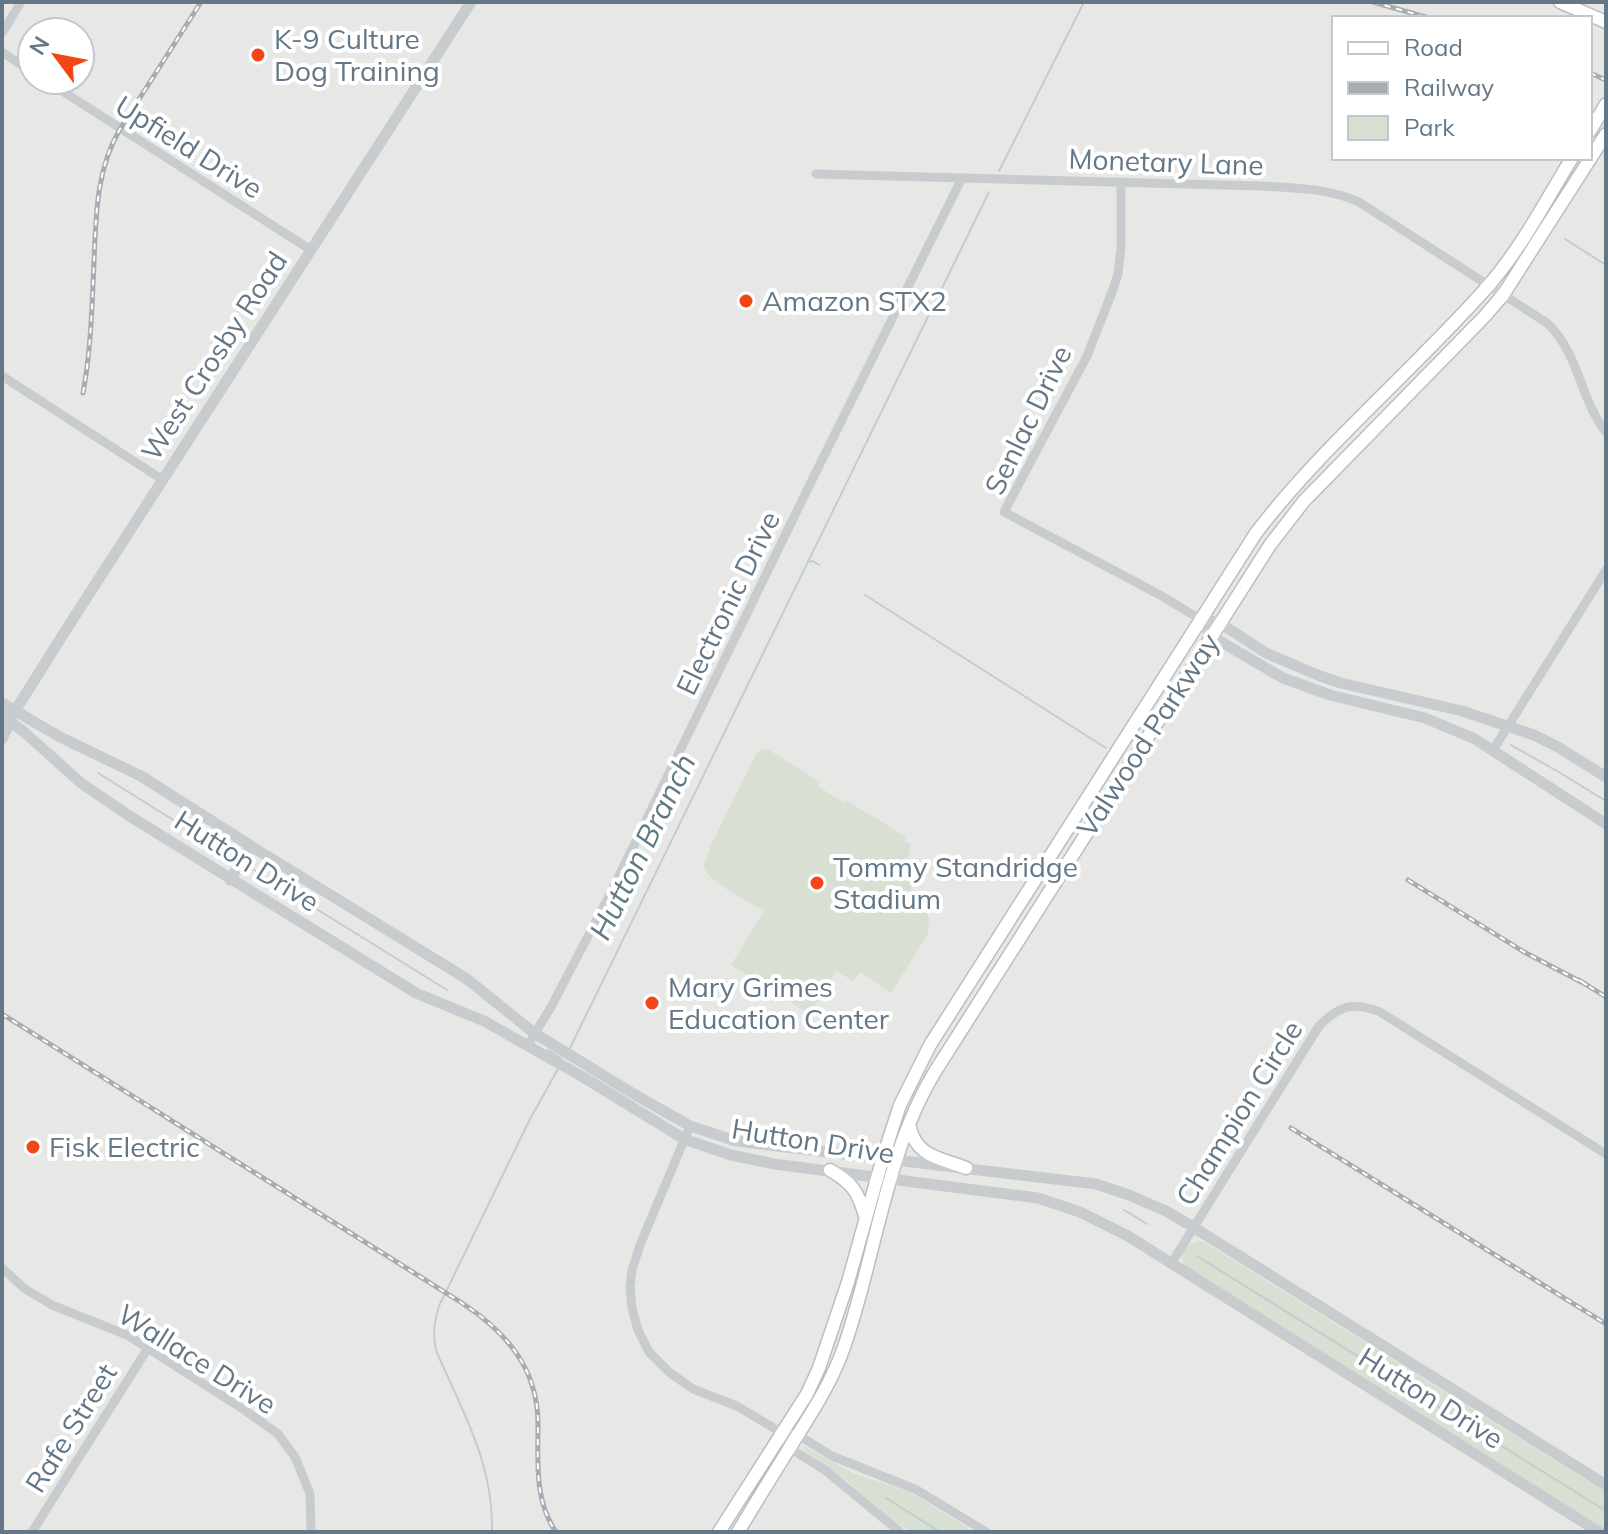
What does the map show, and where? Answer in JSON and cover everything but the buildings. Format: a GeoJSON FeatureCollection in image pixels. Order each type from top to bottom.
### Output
{"type":"FeatureCollection","features":[{"type":"Feature","properties":{"kind":"main road"},"geometry":{"type":"LineString","coordinates":[[1560,2],[1606,22]]}},
{"type":"Feature","properties":{"kind":"main road"},"geometry":{"type":"LineString","coordinates":[[1592,128],[1606,104]]}},
{"type":"Feature","properties":{"kind":"main road","name":"Valwood Parkway"},"geometry":{"type":"LineString","coordinates":[[1592,156],[1606,134]]}},
{"type":"Feature","properties":{"kind":"main road","name":"Valwood Parkway"},"geometry":{"type":"LineString","coordinates":[[738,1532],[833,1375],[845,1345],[885,1177],[883,1157],[900,1105],[916,1070],[1249,542],[1334,443],[1488,286],[1516,249],[1571,160]]}},
{"type":"Feature","properties":{"kind":"main road","name":"Valwood Parkway"},"geometry":{"type":"LineString","coordinates":[[719,1532],[807,1394],[819,1368],[866,1219],[897,1159],[929,1081],[1122,774],[1285,524],[1503,295],[1590,160]]}},
{"type":"Feature","properties":{"kind":"main road"},"geometry":{"type":"LineString","coordinates":[[1547,199],[1560,207]]}},
{"type":"Feature","properties":{"kind":"main road"},"geometry":{"type":"LineString","coordinates":[[1378,399],[1391,412]]}},
{"type":"Feature","properties":{"kind":"main road"},"geometry":{"type":"LineString","coordinates":[[1271,513],[1285,524]]}},
{"type":"Feature","properties":{"kind":"main road"},"geometry":{"type":"LineString","coordinates":[[1107,765],[1122,774]]}},
{"type":"Feature","properties":{"kind":"main road"},"geometry":{"type":"LineString","coordinates":[[990,950],[1006,959]]}},
{"type":"Feature","properties":{"kind":"main road"},"geometry":{"type":"LineString","coordinates":[[909,1124],[917,1145],[926,1152],[938,1160],[966,1168]]}},
{"type":"Feature","properties":{"kind":"main road"},"geometry":{"type":"LineString","coordinates":[[830,1170],[855,1188],[866,1219]]}},
{"type":"Feature","properties":{"kind":"street"},"geometry":{"type":"LineString","coordinates":[[2,33],[21,2]]}},
{"type":"Feature","properties":{"kind":"street","name":"West Crosby Road"},"geometry":{"type":"LineString","coordinates":[[2,739],[9,716],[471,2]]}},
{"type":"Feature","properties":{"kind":"street","name":"Upfield Drive"},"geometry":{"type":"LineString","coordinates":[[70,96],[311,250]]}},
{"type":"Feature","properties":{"kind":"street","name":"Monetary Lane"},"geometry":{"type":"LineString","coordinates":[[816,174],[1262,186],[1313,189],[1344,195],[1543,319],[1566,345],[1589,407],[1606,432]]}},
{"type":"Feature","properties":{"kind":"street","name":"Electronic Drive"},"geometry":{"type":"LineString","coordinates":[[528,1045],[610,894],[962,178]]}},
{"type":"Feature","properties":{"kind":"street","name":"Senlac Drive"},"geometry":{"type":"LineString","coordinates":[[1121,182],[1121,248],[1112,292],[1087,356],[1004,512],[1200,619],[1220,623],[1266,653],[1300,669],[1341,683],[1462,711],[1509,726],[1558,747],[1606,777]]}},
{"type":"Feature","properties":{"kind":"street"},"geometry":{"type":"LineString","coordinates":[[2,376],[163,480]]}},
{"type":"Feature","properties":{"kind":"street"},"geometry":{"type":"LineString","coordinates":[[1493,750],[1606,570]]}},
{"type":"Feature","properties":{"kind":"street","name":"Senlac Drive"},"geometry":{"type":"LineString","coordinates":[[1200,619],[1211,636],[1283,678],[1338,697],[1425,718],[1475,739],[1606,824]]}},
{"type":"Feature","properties":{"kind":"street"},"geometry":{"type":"LineString","coordinates":[[1338,697],[1341,683]]}},
{"type":"Feature","properties":{"kind":"street","name":"Hutton Drive"},"geometry":{"type":"LineString","coordinates":[[2,703],[9,716],[81,783],[230,880],[416,993],[484,1021],[690,1126],[736,1141],[1096,1184],[1129,1195],[1193,1227],[1606,1485]]}},
{"type":"Feature","properties":{"kind":"street","name":"Hutton Drive"},"geometry":{"type":"LineString","coordinates":[[9,716],[141,776],[467,979],[585,1072],[684,1139],[731,1155],[774,1164],[1038,1198],[1080,1212],[1128,1236],[1599,1532]]}},
{"type":"Feature","properties":{"kind":"street"},"geometry":{"type":"LineString","coordinates":[[230,880],[251,846]]}},
{"type":"Feature","properties":{"kind":"street","name":"Champion Circle"},"geometry":{"type":"LineString","coordinates":[[1171,1264],[1319,1026],[1332,1013],[1346,1007],[1366,1007],[1380,1012],[1606,1154]]}},
{"type":"Feature","properties":{"kind":"street"},"geometry":{"type":"LineString","coordinates":[[690,1126],[632,1270],[631,1299],[646,1347],[660,1364],[693,1389],[737,1406],[782,1433],[798,1435],[832,1456],[917,1490],[986,1532]]}},
{"type":"Feature","properties":{"kind":"street","name":"Wallace Drive"},"geometry":{"type":"LineString","coordinates":[[2,1268],[25,1289],[52,1305],[127,1335],[278,1434],[295,1457],[310,1494],[311,1532]]}},
{"type":"Feature","properties":{"kind":"street","name":"Rafe Street"},"geometry":{"type":"LineString","coordinates":[[32,1532],[148,1348]]}},
{"type":"Feature","properties":{"kind":"street"},"geometry":{"type":"LineString","coordinates":[[782,1433],[790,1448],[826,1471],[900,1532]]}},
{"type":"Feature","properties":{"kind":"shaded area"},"geometry":{"type":"Polygon","coordinates":[[[2,2],[1606,2],[1606,1532],[2,1532],[2,2]]]}},
{"type":"Feature","properties":{"kind":"green space","name":"Tommy Standridge Stadium"},"geometry":{"type":"Polygon","coordinates":[[[762,749],[769,750],[822,783],[818,786],[844,803],[846,800],[906,837],[904,841],[911,845],[905,861],[921,872],[911,889],[921,895],[929,919],[928,934],[891,993],[860,972],[853,981],[836,971],[810,1014],[731,965],[764,911],[721,885],[703,866],[756,754],[762,749]]]}},
{"type":"Feature","properties":{"kind":"green space"},"geometry":{"type":"Polygon","coordinates":[[[1198,1241],[1606,1492],[1606,1532],[1184,1268],[1184,1251],[1198,1241]]]}},
{"type":"Feature","properties":{"kind":"green space"},"geometry":{"type":"Polygon","coordinates":[[[805,1447],[855,1474],[917,1496],[974,1532],[911,1532],[887,1517],[847,1481],[804,1450],[805,1447]]]}},
{"type":"Feature","properties":{"kind":"waterway"},"geometry":{"type":"LineString","coordinates":[[999,171],[1084,2]]}},
{"type":"Feature","properties":{"kind":"waterway","name":"Hutton Branch"},"geometry":{"type":"LineString","coordinates":[[569,1050],[989,192]]}},
{"type":"Feature","properties":{"kind":"waterway"},"geometry":{"type":"LineString","coordinates":[[1565,239],[1606,265]]}},
{"type":"Feature","properties":{"kind":"waterway"},"geometry":{"type":"LineString","coordinates":[[810,562],[819,565]]}},
{"type":"Feature","properties":{"kind":"waterway"},"geometry":{"type":"LineString","coordinates":[[865,595],[1106,748]]}},
{"type":"Feature","properties":{"kind":"waterway"},"geometry":{"type":"LineString","coordinates":[[1511,745],[1606,801]]}},
{"type":"Feature","properties":{"kind":"waterway"},"geometry":{"type":"LineString","coordinates":[[98,773],[234,858]]}},
{"type":"Feature","properties":{"kind":"waterway"},"geometry":{"type":"LineString","coordinates":[[254,870],[447,990]]}},
{"type":"Feature","properties":{"kind":"waterway"},"geometry":{"type":"LineString","coordinates":[[548,1050],[561,1058]]}},
{"type":"Feature","properties":{"kind":"waterway","name":"Hutton Branch"},"geometry":{"type":"LineString","coordinates":[[492,1532],[488,1484],[482,1461],[437,1353],[435,1324],[439,1306],[530,1119],[558,1069]]}},
{"type":"Feature","properties":{"kind":"waterway"},"geometry":{"type":"LineString","coordinates":[[1124,1210],[1147,1224]]}},
{"type":"Feature","properties":{"kind":"waterway"},"geometry":{"type":"LineString","coordinates":[[1197,1256],[1606,1511]]}},
{"type":"Feature","properties":{"kind":"waterway"},"geometry":{"type":"LineString","coordinates":[[886,1498],[940,1532]]}},
{"type":"Feature","properties":{"kind":"railway"},"geometry":{"type":"LineString","coordinates":[[83,393],[91,328],[97,211],[106,161],[120,129],[201,2]]}},
{"type":"Feature","properties":{"kind":"railway"},"geometry":{"type":"LineString","coordinates":[[1373,2],[1422,16]]}},
{"type":"Feature","properties":{"kind":"railway"},"geometry":{"type":"LineString","coordinates":[[1592,74],[1606,80]]}},
{"type":"Feature","properties":{"kind":"railway"},"geometry":{"type":"LineString","coordinates":[[1408,880],[1524,952],[1587,985]]}},
{"type":"Feature","properties":{"kind":"railway"},"geometry":{"type":"LineString","coordinates":[[1579,980],[1606,997]]}},
{"type":"Feature","properties":{"kind":"railway"},"geometry":{"type":"LineString","coordinates":[[2,1014],[462,1303],[492,1326],[516,1353],[532,1386],[537,1404],[541,1494],[556,1532]]}},
{"type":"Feature","properties":{"kind":"railway"},"geometry":{"type":"LineString","coordinates":[[1291,1128],[1606,1324]]}},
{"type":"Feature","properties":{"kind":"place","name":"K-9 Culture Dog Training"},"geometry":{"type":"Point","coordinates":[258,55]}},
{"type":"Feature","properties":{"kind":"place","name":"Amazon STX2"},"geometry":{"type":"Point","coordinates":[746,301]}},
{"type":"Feature","properties":{"kind":"place","name":"Tommy Standridge Stadium"},"geometry":{"type":"Point","coordinates":[817,883]}},
{"type":"Feature","properties":{"kind":"place","name":"Mary Grimes Education Center"},"geometry":{"type":"Point","coordinates":[652,1003]}},
{"type":"Feature","properties":{"kind":"place","name":"Fisk Electric"},"geometry":{"type":"Point","coordinates":[33,1147]}}]}
